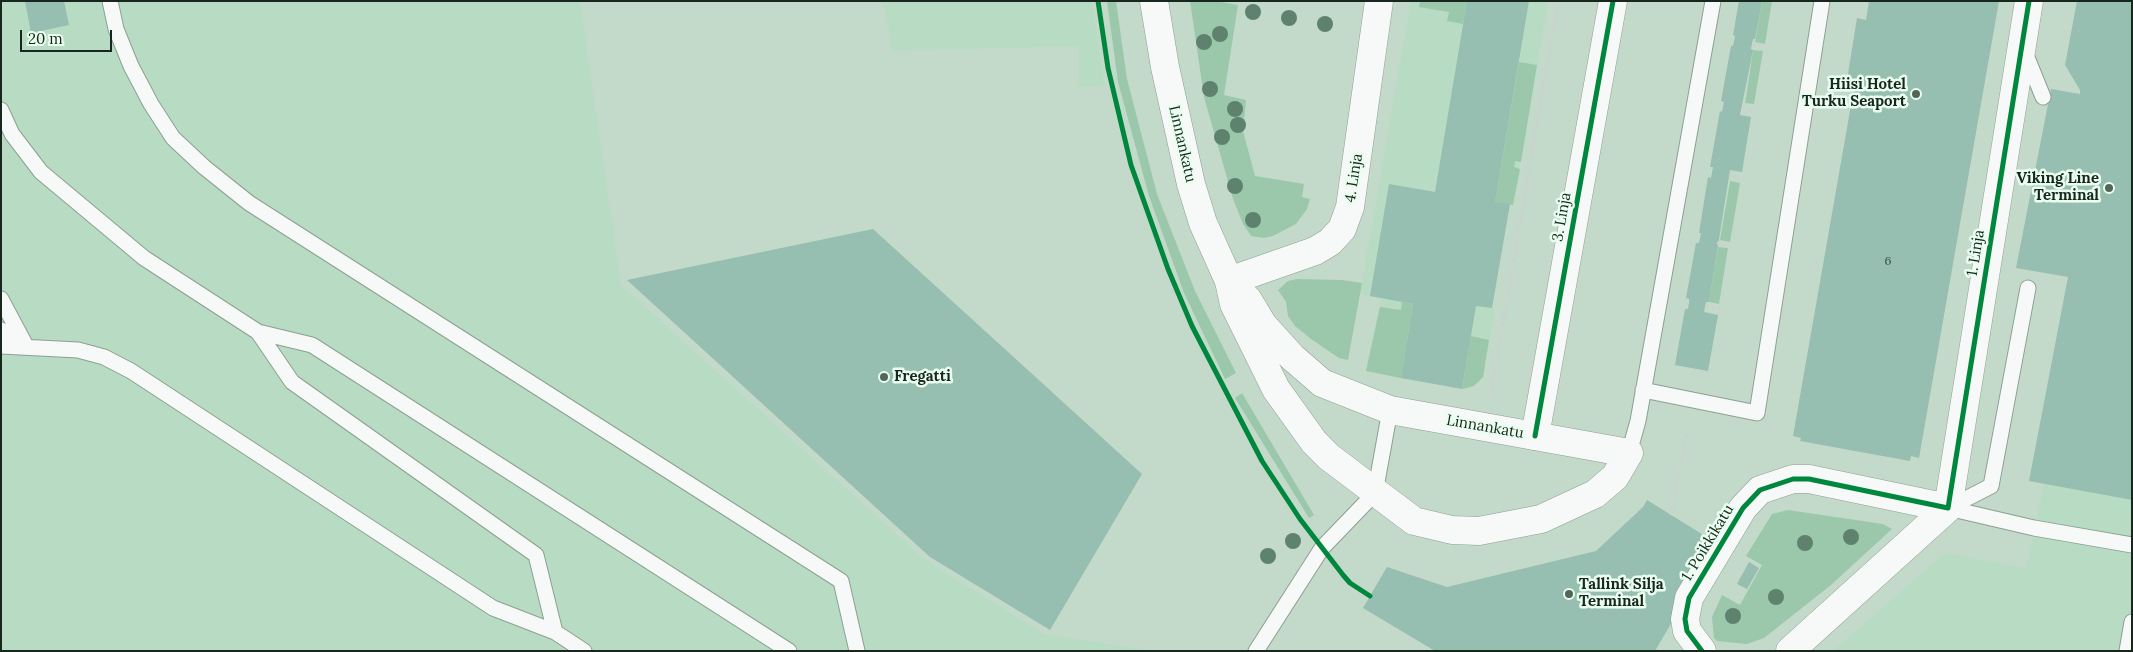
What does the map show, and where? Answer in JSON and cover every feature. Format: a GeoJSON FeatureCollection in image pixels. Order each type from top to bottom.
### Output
{"type":"FeatureCollection","features":[{"type":"Feature","properties":{"kind":"street","name":"Linnankatu"},"geometry":{"type":"LineString","coordinates":[[1154,1],[1164,67],[1191,184],[1203,223],[1229,281],[1234,304],[1276,389],[1314,442],[1329,457],[1414,521],[1452,530],[1479,531],[1541,519],[1595,494],[1615,477],[1629,453],[1390,410],[1322,383],[1292,357],[1269,332],[1248,300],[1229,281]]}},
{"type":"Feature","properties":{"kind":"street","name":"4. Linja"},"geometry":{"type":"LineString","coordinates":[[1229,281],[1315,251],[1330,242],[1342,229],[1350,207],[1380,1]]}},
{"type":"Feature","properties":{"kind":"street","name":"3. Linja"},"geometry":{"type":"LineString","coordinates":[[1535,436],[1613,1]]}},
{"type":"Feature","properties":{"kind":"street","name":"1. Linja"},"geometry":{"type":"LineString","coordinates":[[1948,508],[2029,1]]}},
{"type":"Feature","properties":{"kind":"street","name":"1. Poikkikatu"},"geometry":{"type":"LineString","coordinates":[[1702,651],[1687,631],[1685,619],[1689,598],[1743,508],[1760,490],[1793,479],[1809,479],[1948,508]]}},
{"type":"Feature","properties":{"kind":"street"},"geometry":{"type":"LineString","coordinates":[[1790,651],[1948,508]]}},
{"type":"Feature","properties":{"kind":"lane"},"geometry":{"type":"LineString","coordinates":[[110,1],[116,29],[131,66],[151,104],[173,138],[204,167],[249,203],[841,582],[857,651]]}},
{"type":"Feature","properties":{"kind":"lane"},"geometry":{"type":"LineString","coordinates":[[1629,453],[1636,433],[1713,1]]}},
{"type":"Feature","properties":{"kind":"lane"},"geometry":{"type":"LineString","coordinates":[[1643,390],[1757,413],[1822,1]]}},
{"type":"Feature","properties":{"kind":"lane"},"geometry":{"type":"LineString","coordinates":[[2022,45],[2043,97]]}},
{"type":"Feature","properties":{"kind":"lane"},"geometry":{"type":"LineString","coordinates":[[1,110],[12,134],[40,172],[91,217],[144,258],[258,332],[312,345],[789,651]]}},
{"type":"Feature","properties":{"kind":"lane"},"geometry":{"type":"LineString","coordinates":[[1948,508],[1991,486],[2028,288]]}},
{"type":"Feature","properties":{"kind":"lane"},"geometry":{"type":"LineString","coordinates":[[1,299],[26,346]]}},
{"type":"Feature","properties":{"kind":"lane"},"geometry":{"type":"LineString","coordinates":[[1,330],[26,346]]}},
{"type":"Feature","properties":{"kind":"lane"},"geometry":{"type":"LineString","coordinates":[[258,332],[292,382],[536,555],[555,632]]}},
{"type":"Feature","properties":{"kind":"lane"},"geometry":{"type":"LineString","coordinates":[[1,346],[78,350],[104,357],[131,371],[493,608],[555,632],[584,651]]}},
{"type":"Feature","properties":{"kind":"lane"},"geometry":{"type":"LineString","coordinates":[[1,354],[26,346]]}},
{"type":"Feature","properties":{"kind":"lane"},"geometry":{"type":"LineString","coordinates":[[1256,651],[1322,548],[1375,493],[1390,410]]}},
{"type":"Feature","properties":{"kind":"lane"},"geometry":{"type":"LineString","coordinates":[[1948,508],[2034,528],[2132,545]]}},
{"type":"Feature","properties":{"kind":"lane"},"geometry":{"type":"LineString","coordinates":[[2126,651],[2132,622]]}},
{"type":"Feature","properties":{"kind":"path"},"geometry":{"type":"LineString","coordinates":[[1490,397],[1558,1]]}},
{"type":"Feature","properties":{"kind":"path"},"geometry":{"type":"LineString","coordinates":[[1752,44],[1767,47]]}},
{"type":"Feature","properties":{"kind":"path"},"geometry":{"type":"LineString","coordinates":[[1742,109],[1756,111]]}},
{"type":"Feature","properties":{"kind":"path"},"geometry":{"type":"LineString","coordinates":[[1729,175],[1744,178]]}},
{"type":"Feature","properties":{"kind":"path"},"geometry":{"type":"LineString","coordinates":[[1718,243],[1732,246]]}},
{"type":"Feature","properties":{"kind":"path"},"geometry":{"type":"LineString","coordinates":[[1706,306],[1726,310]]}},
{"type":"Feature","properties":{"kind":"path"},"geometry":{"type":"LineString","coordinates":[[1671,515],[1686,434]]}},
{"type":"Feature","properties":{"kind":"shaded area"},"geometry":{"type":"Polygon","coordinates":[[[1,1],[580,1],[621,285],[924,559],[1044,634],[1152,651],[1,651],[1,1]]]}},
{"type":"Feature","properties":{"kind":"shaded area"},"geometry":{"type":"Polygon","coordinates":[[[882,1],[1092,1],[1105,86],[1079,87],[1079,46],[891,51],[888,22],[882,1]]]}},
{"type":"Feature","properties":{"kind":"shaded area"},"geometry":{"type":"Polygon","coordinates":[[[1107,1],[1116,1],[1127,79],[1157,194],[1195,291],[1236,373],[1225,379],[1184,293],[1149,196],[1118,82],[1107,1]]]}},
{"type":"Feature","properties":{"kind":"shaded area"},"geometry":{"type":"Polygon","coordinates":[[[1190,1],[1216,1],[1238,5],[1224,95],[1246,100],[1243,131],[1255,176],[1304,184],[1302,197],[1310,199],[1307,209],[1296,224],[1273,236],[1264,238],[1251,236],[1243,224],[1233,199],[1204,97],[1190,1]]]}},
{"type":"Feature","properties":{"kind":"shaded area"},"geometry":{"type":"Polygon","coordinates":[[[1411,1],[1548,1],[1513,205],[1510,204],[1492,308],[1495,309],[1483,377],[1479,382],[1468,388],[1396,378],[1366,371],[1381,298],[1360,294],[1411,1]]]}},
{"type":"Feature","properties":{"kind":"shaded area"},"geometry":{"type":"Polygon","coordinates":[[[1420,1],[1467,1],[1463,24],[1447,21],[1449,12],[1419,7],[1420,1]]]}},
{"type":"Feature","properties":{"kind":"shaded area"},"geometry":{"type":"Polygon","coordinates":[[[1762,1],[1772,1],[1765,44],[1755,42],[1762,1]]]}},
{"type":"Feature","properties":{"kind":"shaded area"},"geometry":{"type":"Polygon","coordinates":[[[1753,50],[1763,51],[1754,104],[1746,103],[1745,105],[1753,50]]]}},
{"type":"Feature","properties":{"kind":"shaded area"},"geometry":{"type":"Polygon","coordinates":[[[1519,62],[1537,65],[1521,162],[1515,161],[1514,167],[1520,169],[1513,205],[1495,202],[1519,62]]]}},
{"type":"Feature","properties":{"kind":"shaded area"},"geometry":{"type":"Polygon","coordinates":[[[1730,181],[1740,183],[1730,242],[1720,240],[1730,181]]]}},
{"type":"Feature","properties":{"kind":"shaded area"},"geometry":{"type":"Polygon","coordinates":[[[1718,247],[1728,248],[1719,304],[1709,302],[1718,247]]]}},
{"type":"Feature","properties":{"kind":"shaded area"},"geometry":{"type":"Polygon","coordinates":[[[1297,279],[1342,280],[1362,283],[1348,360],[1339,358],[1311,339],[1295,326],[1288,316],[1286,302],[1278,290],[1288,281],[1297,279]]]}},
{"type":"Feature","properties":{"kind":"shaded area"},"geometry":{"type":"Polygon","coordinates":[[[1402,302],[1413,304],[1401,378],[1366,371],[1380,307],[1401,310],[1402,302]]]}},
{"type":"Feature","properties":{"kind":"shaded area"},"geometry":{"type":"Polygon","coordinates":[[[1471,336],[1489,340],[1483,377],[1474,386],[1462,389],[1471,336]]]}},
{"type":"Feature","properties":{"kind":"shaded area"},"geometry":{"type":"Polygon","coordinates":[[[1242,393],[1314,515],[1309,518],[1235,398],[1242,393]]]}},
{"type":"Feature","properties":{"kind":"shaded area"},"geometry":{"type":"Polygon","coordinates":[[[2044,484],[2132,500],[2132,651],[1833,651],[1945,553],[2026,568],[2044,484]]]}},
{"type":"Feature","properties":{"kind":"shaded area"},"geometry":{"type":"Polygon","coordinates":[[[1788,510],[1883,524],[1892,529],[1831,585],[1764,638],[1747,644],[1717,641],[1714,638],[1712,617],[1722,595],[1740,605],[1762,565],[1746,556],[1772,514],[1788,510]]]}},
{"type":"Feature","properties":{"kind":"building"},"geometry":{"type":"Polygon","coordinates":[[[25,1],[64,1],[69,25],[31,33],[25,1]]]}},
{"type":"Feature","properties":{"kind":"building"},"geometry":{"type":"Polygon","coordinates":[[[1467,1],[1529,1],[1495,202],[1510,204],[1492,308],[1476,306],[1462,389],[1401,378],[1413,304],[1370,296],[1389,184],[1435,192],[1467,1]]]}},
{"type":"Feature","properties":{"kind":"building"},"geometry":{"type":"Polygon","coordinates":[[[1739,1],[1762,1],[1755,39],[1753,39],[1751,49],[1753,50],[1740,115],[1751,117],[1742,172],[1730,170],[1709,302],[1706,302],[1704,312],[1718,315],[1708,371],[1675,365],[1685,309],[1688,309],[1689,299],[1686,298],[1696,243],[1699,243],[1701,233],[1699,233],[1708,177],[1711,178],[1713,167],[1710,167],[1720,111],[1722,112],[1724,102],[1721,101],[1731,46],[1733,46],[1735,36],[1733,35],[1739,1]]]}},
{"type":"Feature","properties":{"kind":"building"},"geometry":{"type":"Polygon","coordinates":[[[1869,1],[1999,1],[1919,458],[1911,456],[1910,461],[1800,441],[1801,438],[1793,436],[1854,88],[1846,86],[1857,18],[1866,20],[1869,1]]]}},
{"type":"Feature","properties":{"kind":"building","name":"Viking Line Terminal"},"geometry":{"type":"Polygon","coordinates":[[[2077,1],[2132,1],[2132,500],[2029,481],[2068,277],[2016,268],[2051,89],[2080,94],[2080,90],[2065,65],[2077,1]]]}},
{"type":"Feature","properties":{"kind":"building","name":"Fregatti"},"geometry":{"type":"Polygon","coordinates":[[[873,229],[1142,474],[1050,630],[930,557],[627,280],[873,229]]]}},
{"type":"Feature","properties":{"kind":"building"},"geometry":{"type":"Polygon","coordinates":[[[1647,500],[1718,544],[1655,651],[1435,651],[1363,608],[1387,567],[1447,587],[1596,551],[1643,507],[1647,500]]]}},
{"type":"Feature","properties":{"kind":"building"},"geometry":{"type":"Polygon","coordinates":[[[1749,562],[1759,568],[1747,589],[1737,584],[1749,562]]]}},
{"type":"Feature","properties":{"kind":"cycle path"},"geometry":{"type":"LineString","coordinates":[[1098,1],[1108,68],[1131,165],[1168,269],[1192,326],[1262,461],[1300,519],[1350,583],[1370,596]]}},
{"type":"Feature","properties":{"kind":"cycle path"},"geometry":{"type":"LineString","coordinates":[[1535,436],[1613,1]]}},
{"type":"Feature","properties":{"kind":"cycle path"},"geometry":{"type":"LineString","coordinates":[[1702,651],[1687,631],[1685,619],[1689,598],[1743,508],[1760,490],[1793,479],[1809,479],[1948,508],[2029,1]]}},
{"type":"Feature","properties":{"kind":"place","name":"Hiisi Hotel Turku Seaport"},"geometry":{"type":"Point","coordinates":[1916,94]}},
{"type":"Feature","properties":{"kind":"place","name":"Viking Line Terminal"},"geometry":{"type":"Point","coordinates":[2109,188]}},
{"type":"Feature","properties":{"kind":"place","name":"Fregatti"},"geometry":{"type":"Point","coordinates":[884,377]}},
{"type":"Feature","properties":{"kind":"place","name":"Tallink Silja Terminal"},"geometry":{"type":"Point","coordinates":[1569,594]}}]}
